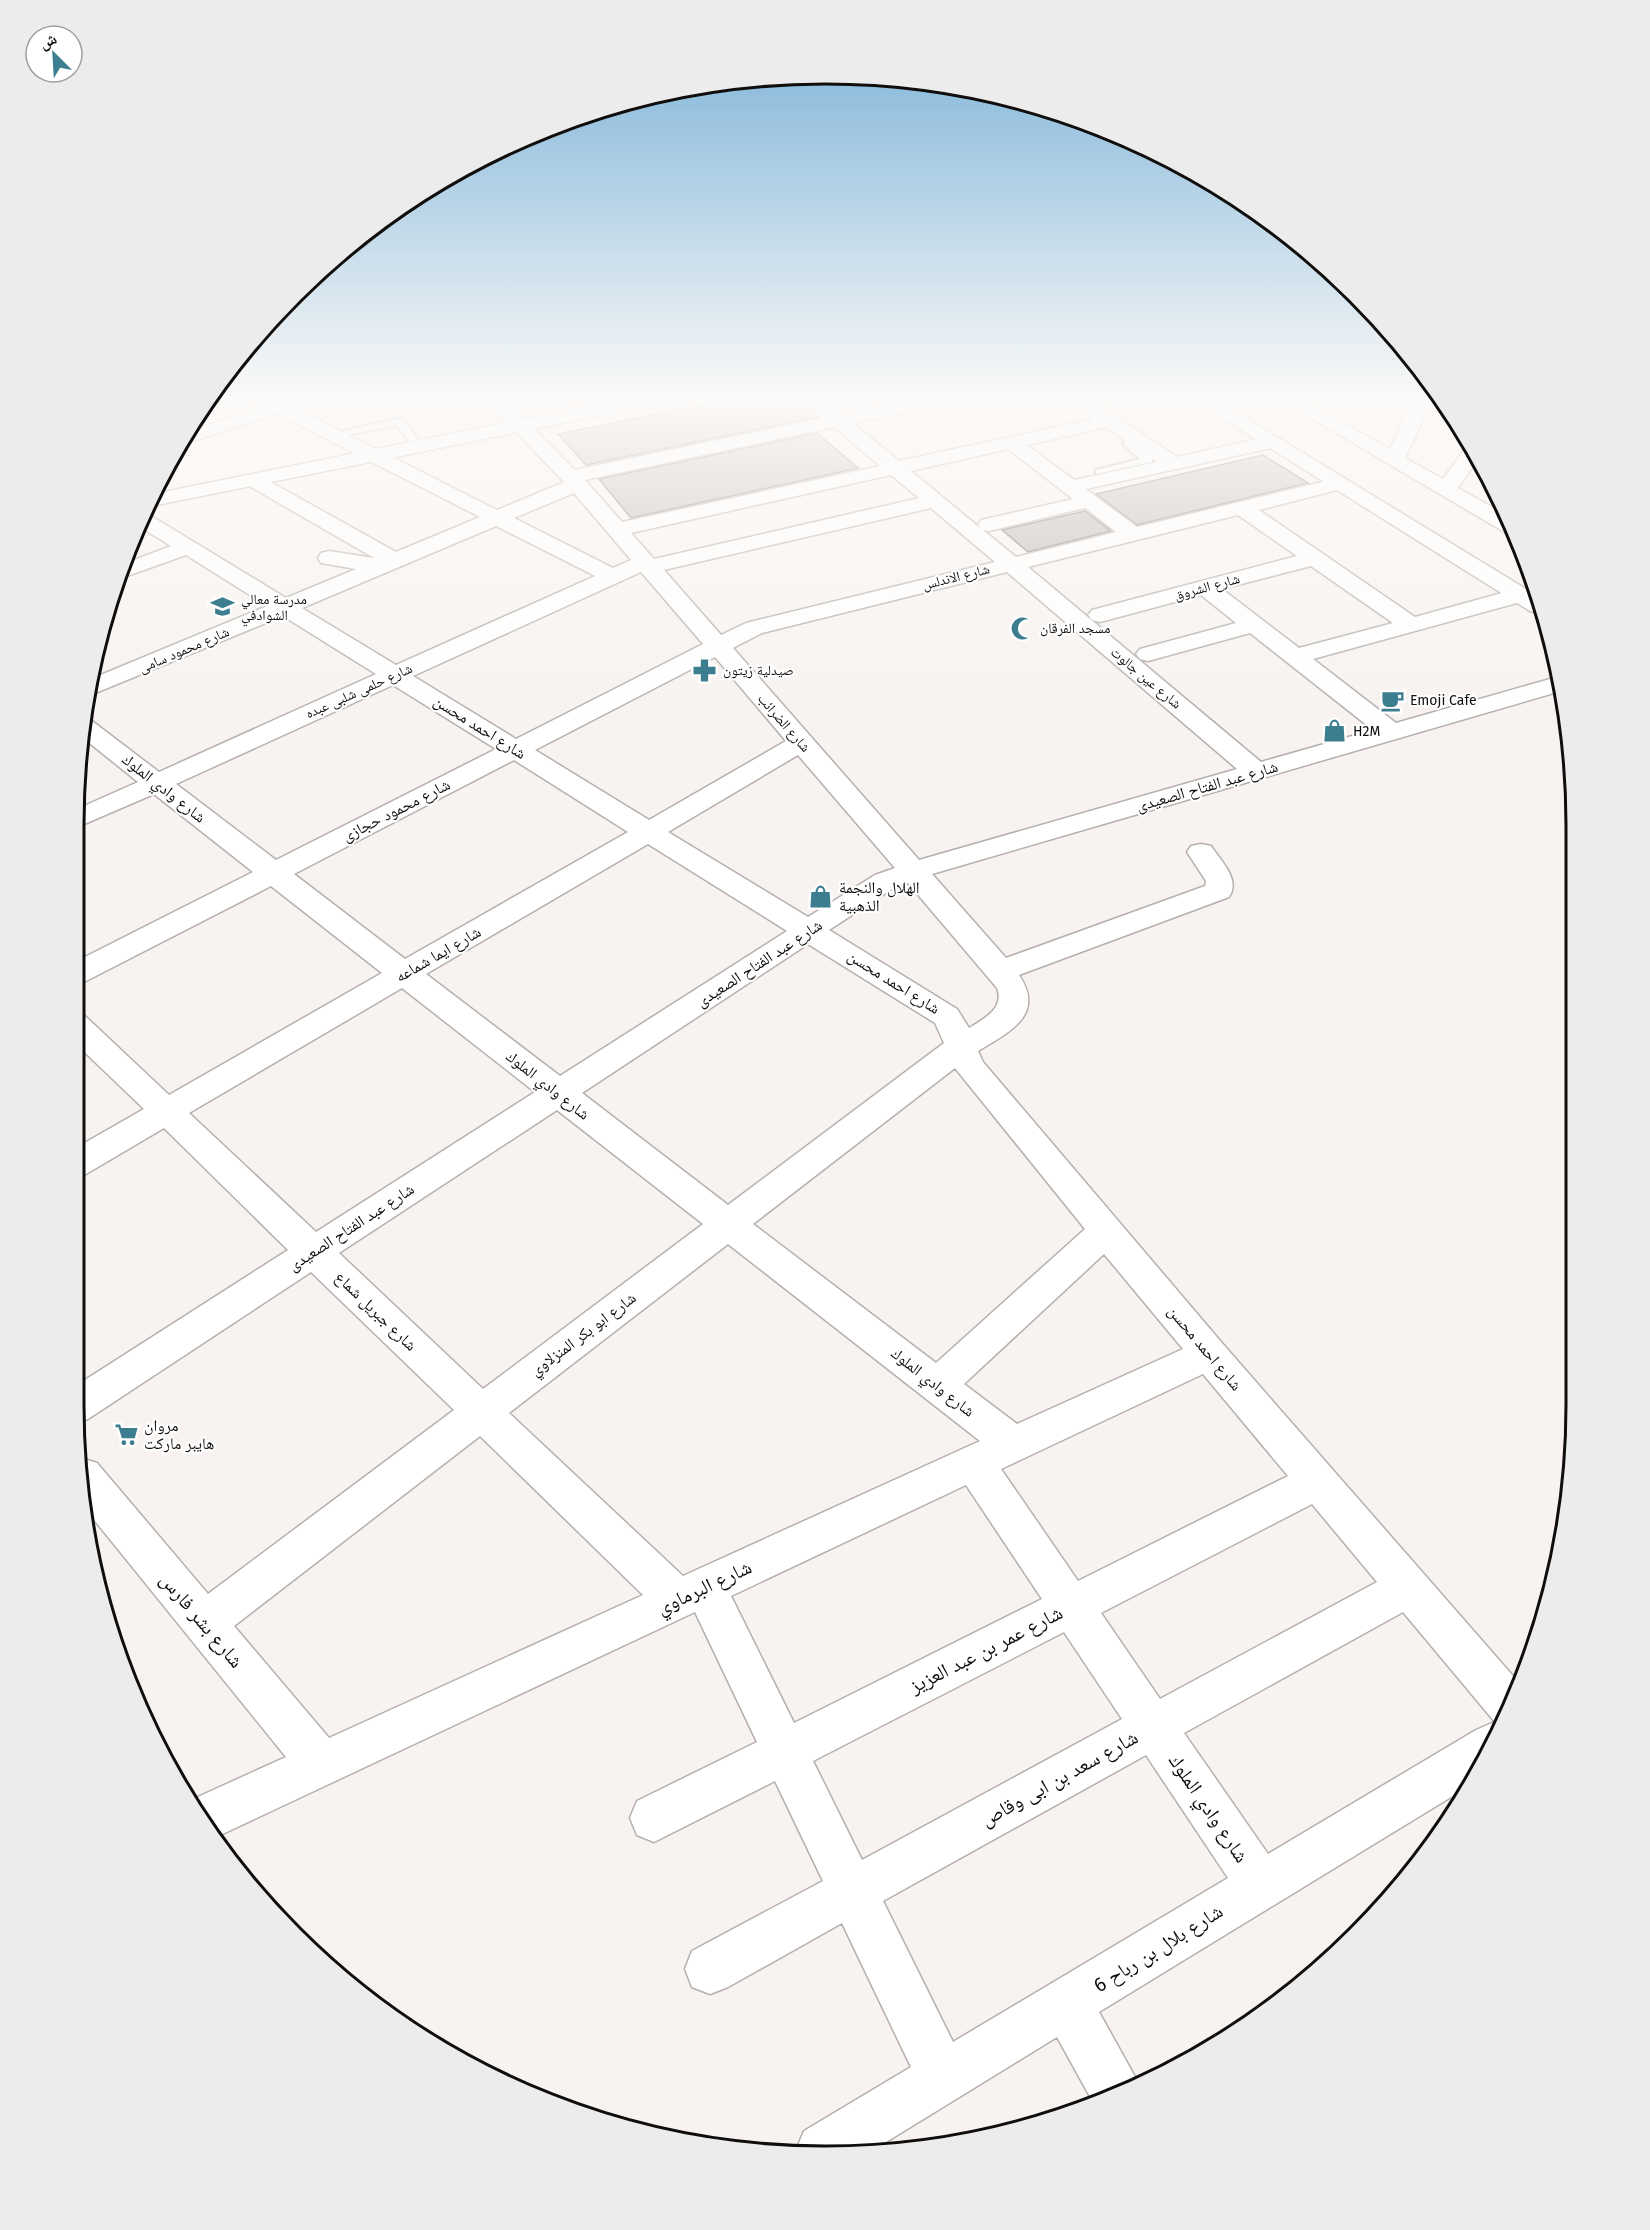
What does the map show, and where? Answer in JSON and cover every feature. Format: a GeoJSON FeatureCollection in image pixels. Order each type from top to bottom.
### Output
{"type":"FeatureCollection","features":[{"type":"Feature","properties":{"kind":"street"},"geometry":{"type":"LineString","coordinates":[[294,505],[390,563]]}},
{"type":"Feature","properties":{"kind":"street"},"geometry":{"type":"LineString","coordinates":[[470,505],[612,576]]}},
{"type":"Feature","properties":{"kind":"street","name":"شارع محمود سامى"},"geometry":{"type":"LineString","coordinates":[[97,686],[497,519],[525,505]]}},
{"type":"Feature","properties":{"kind":"street","name":"شارع الضرائب"},"geometry":{"type":"LineString","coordinates":[[595,505],[1000,971],[1013,989],[1015,1000],[1011,1010],[962,1046]]}},
{"type":"Feature","properties":{"kind":"street"},"geometry":{"type":"LineString","coordinates":[[808,509],[817,505]]}},
{"type":"Feature","properties":{"kind":"street"},"geometry":{"type":"LineString","coordinates":[[616,530],[808,509],[870,505]]}},
{"type":"Feature","properties":{"kind":"street","name":"شارع عين جالوت"},"geometry":{"type":"LineString","coordinates":[[941,505],[1100,615],[1220,712]]}},
{"type":"Feature","properties":{"kind":"street","name":"شارع عين جالوت"},"geometry":{"type":"LineString","coordinates":[[960,505],[989,525],[1021,561],[1268,761]]}},
{"type":"Feature","properties":{"kind":"street"},"geometry":{"type":"LineString","coordinates":[[989,525],[1072,505]]}},
{"type":"Feature","properties":{"kind":"street"},"geometry":{"type":"LineString","coordinates":[[1094,505],[1132,534]]}},
{"type":"Feature","properties":{"kind":"street","name":"شارع الاندلس"},"geometry":{"type":"LineString","coordinates":[[717,645],[772,622],[1249,505]]}},
{"type":"Feature","properties":{"kind":"street"},"geometry":{"type":"LineString","coordinates":[[1372,505],[1529,601]]}},
{"type":"Feature","properties":{"kind":"street"},"geometry":{"type":"LineString","coordinates":[[1475,505],[1501,520]]}},
{"type":"Feature","properties":{"kind":"street"},"geometry":{"type":"LineString","coordinates":[[1241,507],[1411,625]]}},
{"type":"Feature","properties":{"kind":"street","name":"شارع حلمى شلبى عبده"},"geometry":{"type":"LineString","coordinates":[[84,816],[612,576],[808,509]]}},
{"type":"Feature","properties":{"kind":"street","name":"شارع احمد محسن"},"geometry":{"type":"LineString","coordinates":[[148,523],[936,1008],[954,1025],[964,1058],[972,1070],[1209,1354],[1505,1700]]}},
{"type":"Feature","properties":{"kind":"street"},"geometry":{"type":"LineString","coordinates":[[129,570],[188,547]]}},
{"type":"Feature","properties":{"kind":"street"},"geometry":{"type":"LineString","coordinates":[[330,558],[390,563]]}},
{"type":"Feature","properties":{"kind":"street","name":"شارع الشروق"},"geometry":{"type":"LineString","coordinates":[[1100,615],[1314,558]]}},
{"type":"Feature","properties":{"kind":"street"},"geometry":{"type":"LineString","coordinates":[[1205,587],[1392,732]]}},
{"type":"Feature","properties":{"kind":"street"},"geometry":{"type":"LineString","coordinates":[[1296,657],[1411,625],[1529,601]]}},
{"type":"Feature","properties":{"kind":"street"},"geometry":{"type":"LineString","coordinates":[[1148,654],[1254,625]]}},
{"type":"Feature","properties":{"kind":"street","name":"شارع محمود حجازى"},"geometry":{"type":"LineString","coordinates":[[84,969],[717,645]]}},
{"type":"Feature","properties":{"kind":"street","name":"شارع عبد الفتاح الصعيدى"},"geometry":{"type":"LineString","coordinates":[[84,1401],[885,881],[1268,761],[1392,732],[1553,686]]}},
{"type":"Feature","properties":{"kind":"street","name":"شارع وادي الملوك"},"geometry":{"type":"LineString","coordinates":[[90,731],[1013,1444]]}},
{"type":"Feature","properties":{"kind":"street","name":"شارع ايما شماعه"},"geometry":{"type":"LineString","coordinates":[[84,1159],[801,743]]}},
{"type":"Feature","properties":{"kind":"street"},"geometry":{"type":"LineString","coordinates":[[1000,971],[1219,891],[1220,880],[1201,852]]}},
{"type":"Feature","properties":{"kind":"street","name":"شارع جبريل شماع"},"geometry":{"type":"LineString","coordinates":[[84,1032],[481,1412],[692,1593]]}},
{"type":"Feature","properties":{"kind":"street","name":"شارع ابو بكر المنزلاوي"},"geometry":{"type":"LineString","coordinates":[[204,1623],[962,1046]]}},
{"type":"Feature","properties":{"kind":"street"},"geometry":{"type":"LineString","coordinates":[[937,1385],[1107,1230]]}},
{"type":"Feature","properties":{"kind":"street","name":"شارع البرماوي"},"geometry":{"type":"LineString","coordinates":[[209,1816],[1209,1354]]}},
{"type":"Feature","properties":{"kind":"street","name":"شارع وادي الملوك"},"geometry":{"type":"LineString","coordinates":[[974,1463],[1261,1885]]}},
{"type":"Feature","properties":{"kind":"street","name":"شارع عمر بن عبد العزيز"},"geometry":{"type":"LineString","coordinates":[[654,1818],[1317,1481]]}},
{"type":"Feature","properties":{"kind":"street","name":"شارع بشر فارس"},"geometry":{"type":"LineString","coordinates":[[88,1482],[321,1764]]}},
{"type":"Feature","properties":{"kind":"street","name":"شارع سعد بن ابى وقاص"},"geometry":{"type":"LineString","coordinates":[[710,1969],[1408,1587]]}},
{"type":"Feature","properties":{"kind":"street"},"geometry":{"type":"LineString","coordinates":[[692,1593],[785,1751],[943,2078]]}},
{"type":"Feature","properties":{"kind":"street","name":"شارع بلال بن رباح 6"},"geometry":{"type":"LineString","coordinates":[[831,2146],[1479,1754]]}},
{"type":"Feature","properties":{"kind":"street"},"geometry":{"type":"LineString","coordinates":[[1066,2004],[1113,2088]]}},
{"type":"Feature","properties":{"kind":"building"},"geometry":{"type":"Polygon","coordinates":[[[620,505],[690,505],[631,518],[620,505]]]}},
{"type":"Feature","properties":{"kind":"building"},"geometry":{"type":"Polygon","coordinates":[[[1111,505],[1218,505],[1137,525],[1111,505]]]}},
{"type":"Feature","properties":{"kind":"building"},"geometry":{"type":"Polygon","coordinates":[[[1085,511],[1111,531],[1028,552],[1002,530],[1085,511]]]}},
{"type":"Feature","properties":{"kind":"place","name":"مدرسة معالي الشوادفي"},"geometry":{"type":"Point","coordinates":[223,607]}},
{"type":"Feature","properties":{"kind":"place","name":"مسجد الفرقان"},"geometry":{"type":"Point","coordinates":[1022,628]}},
{"type":"Feature","properties":{"kind":"place","name":"صيدلية زيتون"},"geometry":{"type":"Point","coordinates":[705,670]}},
{"type":"Feature","properties":{"kind":"place","name":"Emoji Cafe"},"geometry":{"type":"Point","coordinates":[1392,700]}},
{"type":"Feature","properties":{"kind":"place","name":"H2M"},"geometry":{"type":"Point","coordinates":[1335,731]}},
{"type":"Feature","properties":{"kind":"place","name":"الهلال والنجمة الذهبية"},"geometry":{"type":"Point","coordinates":[821,896]}},
{"type":"Feature","properties":{"kind":"place","name":"مروان هايبر ماركت"},"geometry":{"type":"Point","coordinates":[126,1434]}}]}
